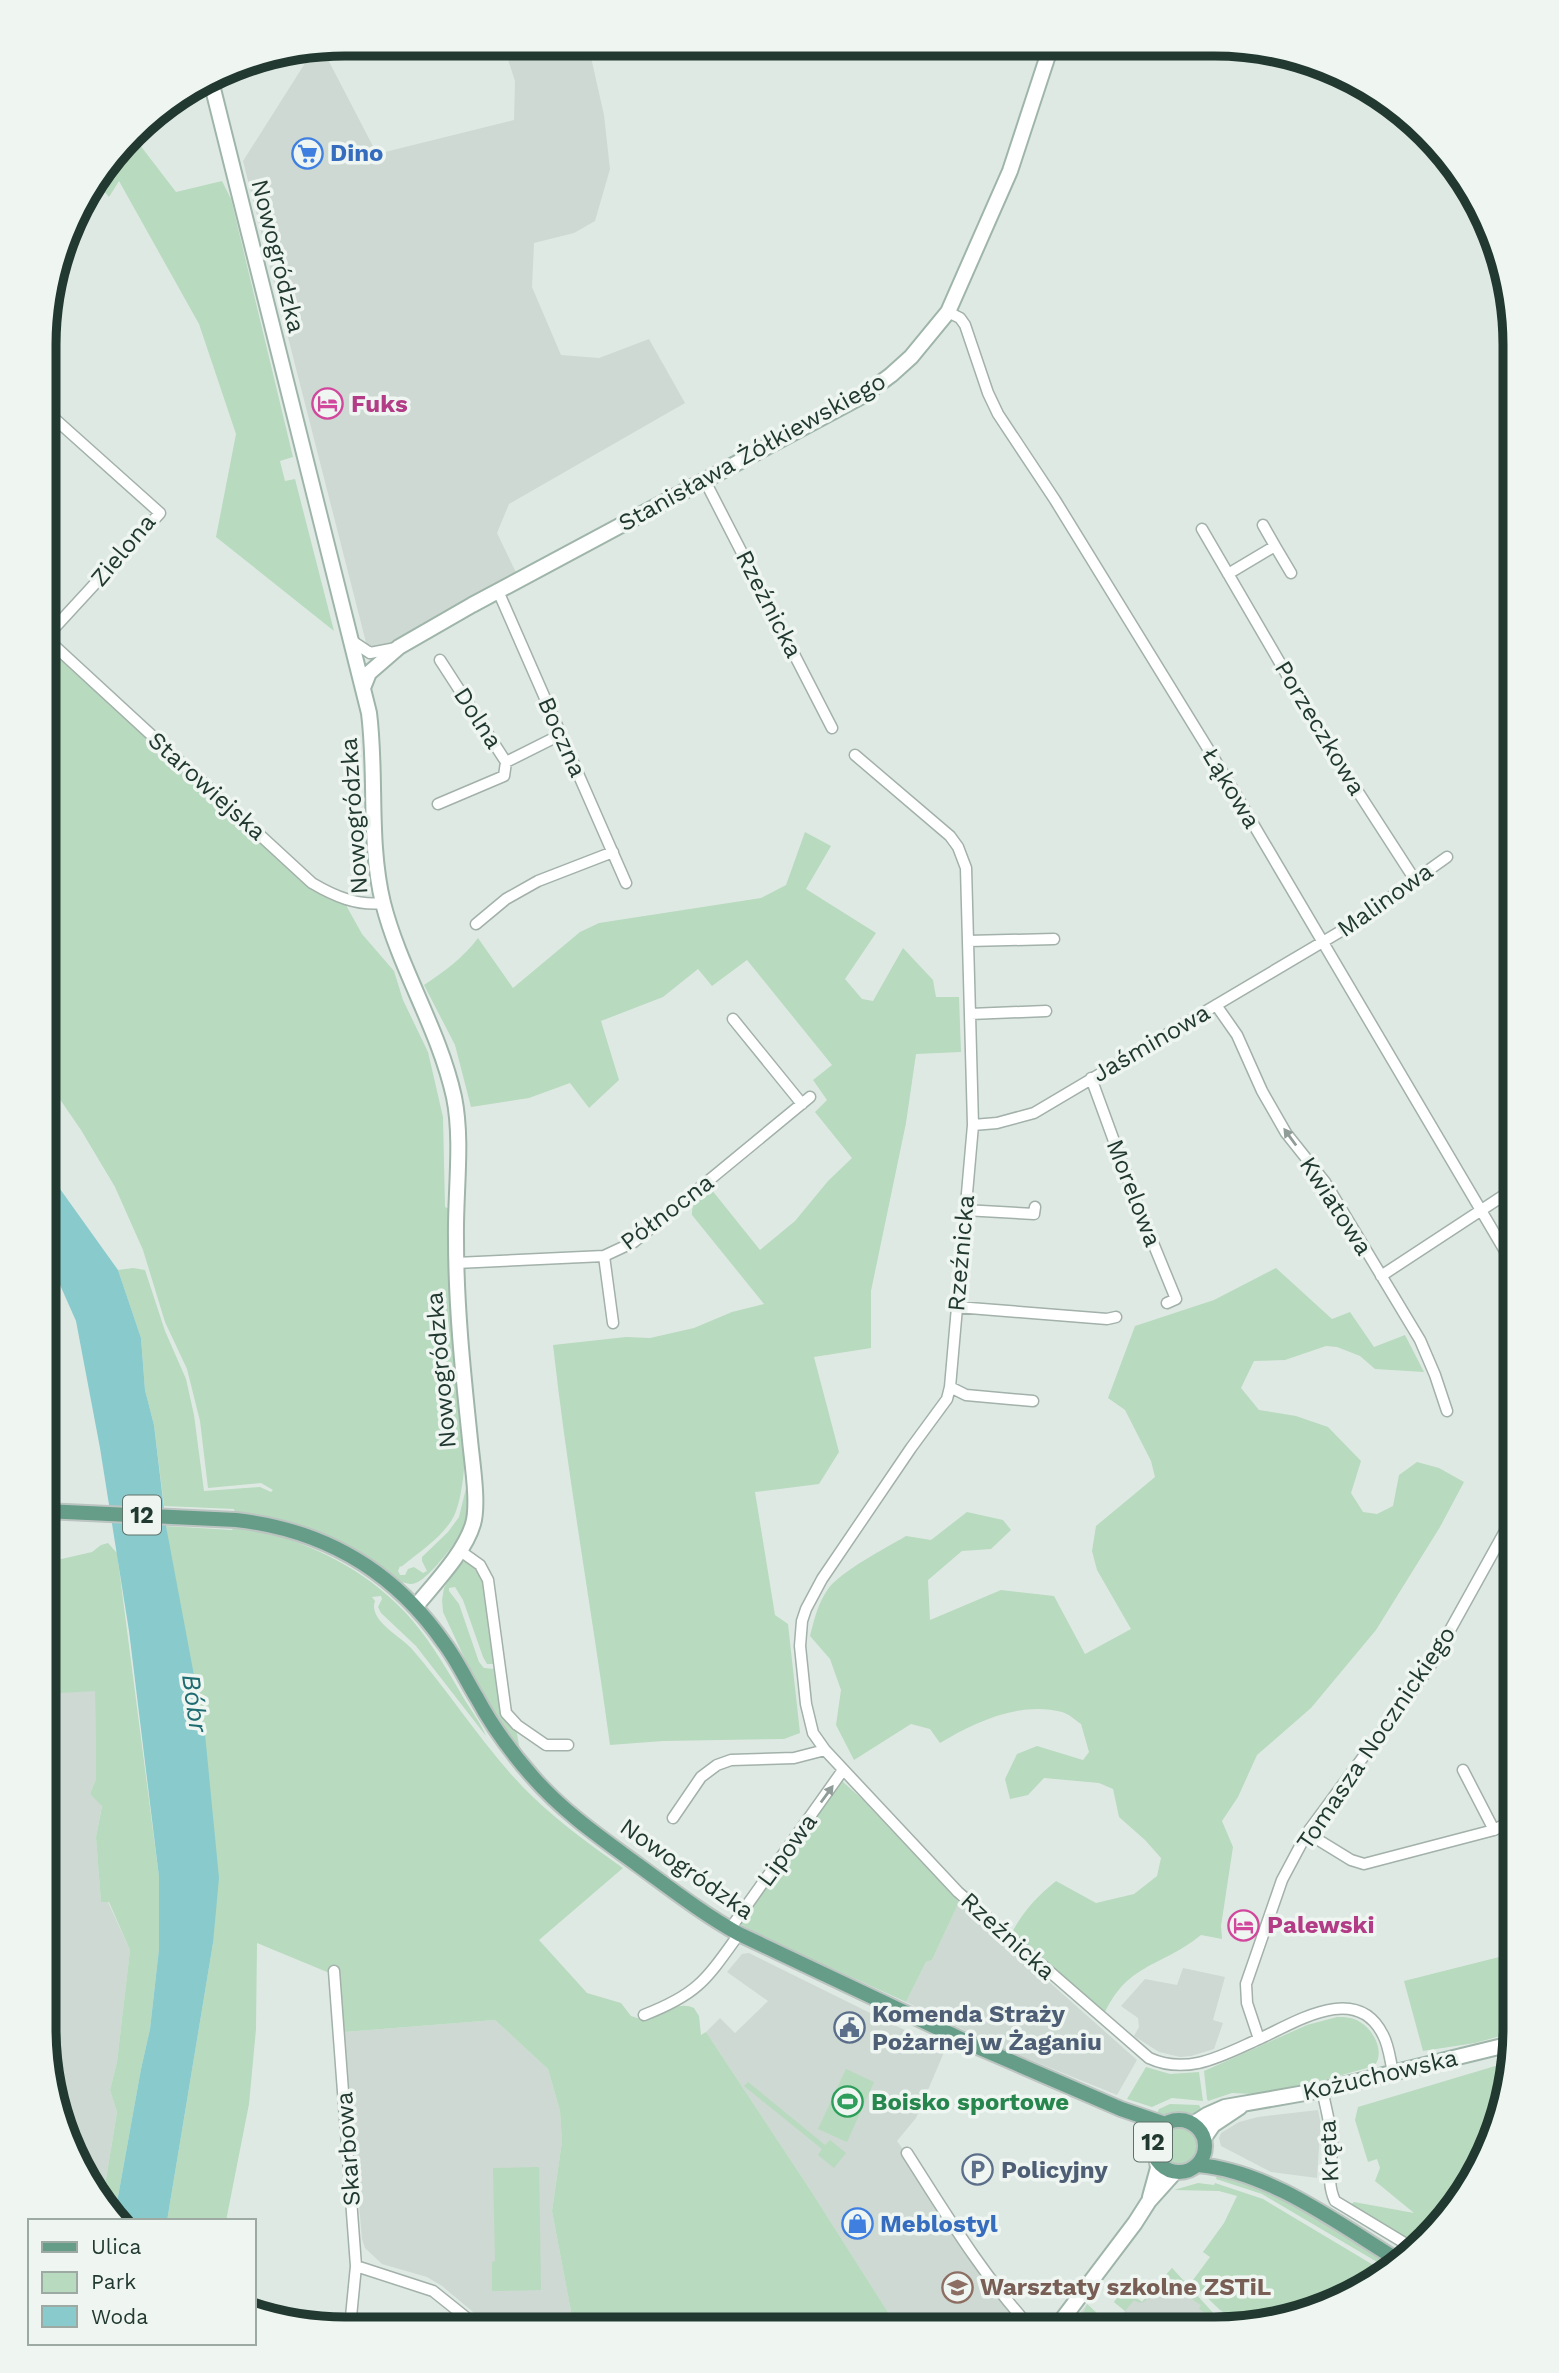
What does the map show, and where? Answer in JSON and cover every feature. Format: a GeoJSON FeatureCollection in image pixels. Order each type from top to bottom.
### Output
{"type":"FeatureCollection","features":[{"type":"Feature","properties":{"kind":"main road","name":"Stanisława Żółkiewskiego"},"geometry":{"type":"LineString","coordinates":[[363,688],[369,673],[399,647],[864,395],[911,357],[948,312],[1010,170],[1048,56]]}},
{"type":"Feature","properties":{"kind":"main road","name":"Nowogródzka"},"geometry":{"type":"LineString","coordinates":[[213,88],[363,688],[373,741],[376,865],[383,903],[396,946],[436,1039],[454,1100],[457,1136],[456,1263],[459,1329],[473,1465],[474,1516],[469,1534],[459,1550],[416,1606],[445,1643],[496,1729],[540,1785],[616,1849],[734,1932],[968,2043],[1121,2109],[1165,2124]]}},
{"type":"Feature","properties":{"kind":"main road","name":"12"},"geometry":{"type":"LineString","coordinates":[[56,1511],[267,1523],[341,1550],[377,1572],[416,1606]]}},
{"type":"Feature","properties":{"kind":"main road","name":"Kożuchowska"},"geometry":{"type":"LineString","coordinates":[[1193,2124],[1217,2109],[1322,2090],[1502,2046]]}},
{"type":"Feature","properties":{"kind":"main road","name":"Kożuchowska"},"geometry":{"type":"LineString","coordinates":[[1205,2144],[1213,2125],[1244,2105]]}},
{"type":"Feature","properties":{"kind":"main road","name":"Nowogródzka"},"geometry":{"type":"LineString","coordinates":[[1121,2109],[1143,2129],[1153,2143]]}},
{"type":"Feature","properties":{"kind":"main road","name":"12"},"geometry":{"type":"LineString","coordinates":[[1205,2144],[1198,2165],[1188,2171],[1175,2172],[1157,2161],[1153,2143],[1157,2132],[1165,2124],[1179,2120],[1193,2124],[1205,2144],[1243,2174]]}},
{"type":"Feature","properties":{"kind":"main road"},"geometry":{"type":"LineString","coordinates":[[1149,2201],[1158,2168],[1157,2161]]}},
{"type":"Feature","properties":{"kind":"main road","name":"12"},"geometry":{"type":"LineString","coordinates":[[1198,2165],[1243,2174],[1283,2191],[1391,2256]]}},
{"type":"Feature","properties":{"kind":"main road"},"geometry":{"type":"LineString","coordinates":[[1064,2317],[1149,2201],[1175,2172]]}},
{"type":"Feature","properties":{"kind":"street","name":"Łąkowa"},"geometry":{"type":"LineString","coordinates":[[948,312],[960,318],[965,325],[998,414],[1093,561],[1323,942],[1503,1249]]}},
{"type":"Feature","properties":{"kind":"street","name":"Zielona"},"geometry":{"type":"LineString","coordinates":[[56,420],[160,513],[56,627]]}},
{"type":"Feature","properties":{"kind":"street","name":"Rzeźnicka"},"geometry":{"type":"LineString","coordinates":[[705,481],[832,728]]}},
{"type":"Feature","properties":{"kind":"street"},"geometry":{"type":"LineString","coordinates":[[1263,525],[1291,573]]}},
{"type":"Feature","properties":{"kind":"street","name":"Porzeczkowa"},"geometry":{"type":"LineString","coordinates":[[1202,529],[1329,747],[1415,880]]}},
{"type":"Feature","properties":{"kind":"street"},"geometry":{"type":"LineString","coordinates":[[1228,574],[1275,546]]}},
{"type":"Feature","properties":{"kind":"street","name":"Boczna"},"geometry":{"type":"LineString","coordinates":[[498,591],[626,883]]}},
{"type":"Feature","properties":{"kind":"street","name":"Stanisława Żółkiewskiego"},"geometry":{"type":"LineString","coordinates":[[352,640],[370,653],[399,647]]}},
{"type":"Feature","properties":{"kind":"street","name":"Starowiejska"},"geometry":{"type":"LineString","coordinates":[[56,647],[313,883],[352,901],[383,903]]}},
{"type":"Feature","properties":{"kind":"street","name":"Dolna"},"geometry":{"type":"LineString","coordinates":[[440,660],[506,762],[560,735]]}},
{"type":"Feature","properties":{"kind":"street","name":"Rzeźnicka"},"geometry":{"type":"LineString","coordinates":[[855,755],[950,836],[958,847],[967,877],[973,1125],[947,1399],[822,1579],[806,1609],[800,1646],[806,1704],[813,1733],[825,1750],[958,1892],[1149,2058],[1172,2066],[1186,2066],[1209,2060],[1259,2039]]}},
{"type":"Feature","properties":{"kind":"street"},"geometry":{"type":"LineString","coordinates":[[438,804],[504,776],[506,762]]}},
{"type":"Feature","properties":{"kind":"street"},"geometry":{"type":"LineString","coordinates":[[476,924],[506,899],[538,880],[613,852]]}},
{"type":"Feature","properties":{"kind":"street","name":"Malinowa"},"geometry":{"type":"LineString","coordinates":[[1323,942],[1353,924],[1447,857]]}},
{"type":"Feature","properties":{"kind":"street"},"geometry":{"type":"LineString","coordinates":[[968,941],[1054,939]]}},
{"type":"Feature","properties":{"kind":"street","name":"Jaśminowa"},"geometry":{"type":"LineString","coordinates":[[973,1125],[1007,1121],[1034,1113],[1323,942]]}},
{"type":"Feature","properties":{"kind":"street","name":"Kwiatowa"},"geometry":{"type":"LineString","coordinates":[[1216,1005],[1237,1035],[1262,1091],[1286,1133],[1325,1182],[1420,1340],[1436,1375],[1447,1411]]}},
{"type":"Feature","properties":{"kind":"street"},"geometry":{"type":"LineString","coordinates":[[970,1014],[1046,1011]]}},
{"type":"Feature","properties":{"kind":"street","name":"Północna"},"geometry":{"type":"LineString","coordinates":[[456,1263],[604,1256],[634,1242],[806,1100],[733,1019]]}},
{"type":"Feature","properties":{"kind":"street","name":"Morelowa"},"geometry":{"type":"LineString","coordinates":[[1091,1077],[1137,1204],[1176,1299],[1167,1303]]}},
{"type":"Feature","properties":{"kind":"street"},"geometry":{"type":"LineString","coordinates":[[1381,1276],[1503,1196]]}},
{"type":"Feature","properties":{"kind":"street"},"geometry":{"type":"LineString","coordinates":[[964,1210],[1034,1214],[1035,1207]]}},
{"type":"Feature","properties":{"kind":"street"},"geometry":{"type":"LineString","coordinates":[[604,1256],[613,1322]]}},
{"type":"Feature","properties":{"kind":"street"},"geometry":{"type":"LineString","coordinates":[[957,1307],[1107,1319],[1116,1317]]}},
{"type":"Feature","properties":{"kind":"street"},"geometry":{"type":"LineString","coordinates":[[950,1387],[965,1395],[1033,1401]]}},
{"type":"Feature","properties":{"kind":"street","name":"Tomasza Nocznickiego"},"geometry":{"type":"LineString","coordinates":[[1259,2039],[1247,2003],[1246,1984],[1282,1880],[1307,1833],[1429,1668],[1503,1535]]}},
{"type":"Feature","properties":{"kind":"street"},"geometry":{"type":"LineString","coordinates":[[459,1550],[480,1565],[488,1580],[506,1713],[512,1722],[546,1745],[568,1745]]}},
{"type":"Feature","properties":{"kind":"street"},"geometry":{"type":"LineString","coordinates":[[673,1818],[701,1777],[717,1765],[731,1760],[794,1758],[825,1750]]}},
{"type":"Feature","properties":{"kind":"street","name":"Lipowa"},"geometry":{"type":"LineString","coordinates":[[644,2015],[678,2001],[699,1986],[718,1965],[734,1932],[844,1770]]}},
{"type":"Feature","properties":{"kind":"street"},"geometry":{"type":"LineString","coordinates":[[1463,1770],[1494,1830]]}},
{"type":"Feature","properties":{"kind":"street"},"geometry":{"type":"LineString","coordinates":[[1307,1833],[1351,1860],[1364,1864],[1494,1830],[1503,1825]]}},
{"type":"Feature","properties":{"kind":"street","name":"Skarbowa"},"geometry":{"type":"LineString","coordinates":[[334,1971],[356,2266],[351,2317]]}},
{"type":"Feature","properties":{"kind":"street"},"geometry":{"type":"LineString","coordinates":[[1259,2039],[1319,2012],[1336,2008],[1351,2009],[1362,2013],[1379,2029],[1393,2072]]}},
{"type":"Feature","properties":{"kind":"street","name":"Kręta"},"geometry":{"type":"LineString","coordinates":[[1322,2090],[1330,2122],[1332,2147],[1329,2179],[1335,2201],[1405,2244]]}},
{"type":"Feature","properties":{"kind":"street"},"geometry":{"type":"LineString","coordinates":[[907,2154],[995,2287],[1021,2317]]}},
{"type":"Feature","properties":{"kind":"street"},"geometry":{"type":"LineString","coordinates":[[356,2266],[433,2291],[466,2317]]}},
{"type":"Feature","properties":{"kind":"shaded area"},"geometry":{"type":"Polygon","coordinates":[[[507,56],[591,56],[604,115],[610,169],[595,221],[574,233],[534,243],[532,287],[561,355],[599,358],[649,339],[685,403],[509,504],[497,533],[523,587],[436,634],[371,662],[243,161],[308,58],[327,57],[377,154],[514,120],[515,81],[507,56]]]}},
{"type":"Feature","properties":{"kind":"shaded area"},"geometry":{"type":"Polygon","coordinates":[[[95,1690],[96,1779],[90,1794],[102,1805],[96,1837],[101,1902],[108,1902],[130,1950],[117,2062],[110,2090],[117,2112],[105,2188],[86,2156],[71,2121],[58,2065],[56,1693],[95,1690]]]}},
{"type":"Feature","properties":{"kind":"shaded area"},"geometry":{"type":"Polygon","coordinates":[[[959,1902],[1137,2060],[1117,2095],[1006,2050],[906,2002],[926,1962],[932,1960],[959,1902]]]}},
{"type":"Feature","properties":{"kind":"shaded area"},"geometry":{"type":"Polygon","coordinates":[[[749,1953],[945,2050],[916,2118],[897,2141],[1022,2317],[891,2317],[706,2032],[720,2018],[735,2033],[768,2001],[727,1972],[742,1954],[749,1953]]]}},
{"type":"Feature","properties":{"kind":"shaded area"},"geometry":{"type":"Polygon","coordinates":[[[1183,1968],[1225,1977],[1213,2020],[1223,2023],[1214,2049],[1180,2057],[1159,2052],[1134,2036],[1139,2027],[1138,2018],[1121,2006],[1145,1979],[1177,1985],[1183,1968]]]}},
{"type":"Feature","properties":{"kind":"shaded area"},"geometry":{"type":"Polygon","coordinates":[[[495,2020],[548,2069],[560,2111],[562,2141],[552,2211],[572,2317],[479,2317],[442,2286],[427,2277],[382,2264],[365,2248],[362,2239],[344,2032],[495,2020]]]}},
{"type":"Feature","properties":{"kind":"shaded area"},"geometry":{"type":"Polygon","coordinates":[[[1318,2110],[1322,2129],[1317,2178],[1271,2172],[1221,2146],[1221,2133],[1239,2122],[1318,2110]]]}},
{"type":"Feature","properties":{"kind":"shaded area"},"geometry":{"type":"Polygon","coordinates":[[[1172,2268],[1218,2317],[1120,2317],[1125,2311],[1114,2302],[1124,2289],[1142,2302],[1172,2268]]]}},
{"type":"Feature","properties":{"kind":"shaded area"},"geometry":{"type":"Polygon","coordinates":[[[1087,2304],[1101,2317],[1077,2317],[1087,2304]]]}},
{"type":"Feature","properties":{"kind":"green space"},"geometry":{"type":"Polygon","coordinates":[[[139,143],[176,192],[222,181],[231,199],[293,457],[280,461],[285,481],[295,479],[334,631],[216,537],[236,434],[199,324],[119,181],[109,197],[102,189],[139,143]]]}},
{"type":"Feature","properties":{"kind":"green space"},"geometry":{"type":"Polygon","coordinates":[[[56,655],[160,737],[328,891],[346,900],[362,934],[394,971],[403,1000],[428,1052],[443,1117],[445,1207],[450,1209],[465,1461],[460,1499],[452,1519],[433,1542],[400,1566],[400,1575],[405,1575],[408,1569],[414,1567],[423,1573],[427,1571],[422,1557],[448,1532],[459,1517],[467,1484],[469,1499],[461,1533],[437,1565],[423,1578],[416,1583],[402,1582],[364,1555],[303,1527],[235,1513],[234,1509],[164,1506],[154,1425],[145,1390],[141,1338],[118,1270],[145,1270],[165,1331],[186,1379],[194,1415],[204,1491],[260,1487],[271,1492],[273,1490],[261,1483],[208,1488],[200,1421],[187,1369],[165,1322],[143,1250],[115,1187],[56,1092],[56,655]]]}},
{"type":"Feature","properties":{"kind":"green space"},"geometry":{"type":"Polygon","coordinates":[[[805,832],[831,846],[806,889],[876,933],[845,979],[862,999],[873,1001],[903,948],[933,980],[936,997],[959,997],[961,1052],[916,1054],[906,1123],[871,1291],[871,1348],[814,1357],[839,1452],[819,1484],[755,1492],[775,1615],[788,1624],[800,1733],[784,1739],[663,1741],[610,1745],[553,1345],[626,1337],[650,1338],[694,1328],[732,1312],[764,1304],[692,1215],[693,1206],[711,1189],[760,1250],[795,1221],[828,1181],[852,1158],[815,1112],[827,1100],[813,1080],[832,1065],[747,960],[712,986],[698,969],[663,997],[601,1021],[619,1080],[589,1108],[570,1083],[529,1098],[471,1107],[455,1045],[424,985],[453,964],[478,938],[513,988],[580,932],[599,923],[761,898],[786,885],[805,832]]]}},
{"type":"Feature","properties":{"kind":"green space"},"geometry":{"type":"Polygon","coordinates":[[[1276,1268],[1332,1319],[1350,1312],[1374,1347],[1405,1335],[1424,1372],[1375,1369],[1360,1356],[1337,1347],[1326,1346],[1285,1360],[1254,1361],[1241,1388],[1259,1410],[1296,1416],[1328,1427],[1361,1461],[1351,1493],[1363,1512],[1377,1514],[1393,1506],[1399,1475],[1417,1462],[1439,1468],[1464,1482],[1440,1527],[1376,1630],[1311,1708],[1257,1755],[1238,1797],[1222,1821],[1233,1847],[1221,1926],[1222,1939],[1201,1935],[1133,1976],[1111,2000],[1102,2019],[1009,1938],[1029,1907],[1056,1881],[1096,1903],[1134,1894],[1157,1876],[1161,1858],[1119,1817],[1113,1789],[1099,1783],[1044,1778],[1028,1795],[1010,1799],[1005,1779],[1017,1754],[1037,1746],[1083,1760],[1089,1752],[1081,1724],[1062,1712],[1046,1709],[1014,1711],[983,1721],[940,1743],[930,1729],[911,1724],[854,1760],[836,1725],[841,1690],[830,1659],[810,1636],[825,1594],[834,1582],[864,1560],[906,1536],[931,1540],[967,1512],[1003,1520],[1011,1530],[991,1549],[962,1551],[928,1580],[930,1620],[1001,1590],[1054,1596],[1085,1654],[1131,1629],[1097,1570],[1092,1551],[1096,1526],[1155,1477],[1151,1461],[1125,1410],[1108,1398],[1135,1326],[1214,1300],[1276,1268]]]}},
{"type":"Feature","properties":{"kind":"green space"},"geometry":{"type":"Polygon","coordinates":[[[166,1526],[232,1530],[234,1527],[258,1531],[304,1545],[347,1566],[404,1611],[434,1649],[486,1736],[416,1646],[381,1613],[378,1607],[381,1596],[372,1597],[380,1621],[411,1648],[517,1781],[555,1817],[623,1868],[539,1940],[587,1993],[621,2003],[631,2016],[643,2019],[681,2006],[694,2008],[699,2016],[701,2035],[706,2032],[891,2317],[572,2317],[552,2211],[562,2141],[560,2111],[548,2069],[495,2020],[344,2032],[339,1969],[327,1972],[257,1943],[256,2029],[249,2104],[226,2219],[167,2219],[213,1943],[166,1526]]]}},
{"type":"Feature","properties":{"kind":"green space"},"geometry":{"type":"Polygon","coordinates":[[[108,1543],[117,1553],[159,1877],[159,1949],[150,2029],[117,2205],[105,2188],[117,2112],[110,2090],[117,2062],[130,1950],[109,1902],[101,1902],[96,1837],[102,1806],[90,1794],[96,1779],[95,1691],[56,1693],[56,1560],[92,1552],[108,1543]]]}},
{"type":"Feature","properties":{"kind":"green space"},"geometry":{"type":"Polygon","coordinates":[[[467,1561],[479,1571],[482,1578],[494,1664],[487,1664],[483,1657],[463,1600],[455,1587],[449,1588],[449,1591],[459,1604],[479,1662],[484,1668],[494,1669],[501,1710],[516,1728],[520,1751],[477,1685],[443,1612],[444,1588],[460,1563],[467,1561]]]}},
{"type":"Feature","properties":{"kind":"green space"},"geometry":{"type":"Polygon","coordinates":[[[842,1781],[959,1902],[932,1960],[926,1962],[906,2002],[740,1924],[823,1803],[842,1781]]]}},
{"type":"Feature","properties":{"kind":"green space"},"geometry":{"type":"Polygon","coordinates":[[[1503,1956],[1503,2035],[1475,2043],[1423,2051],[1404,1981],[1503,1956]]]}},
{"type":"Feature","properties":{"kind":"green space"},"geometry":{"type":"Polygon","coordinates":[[[1337,2017],[1354,2019],[1369,2030],[1379,2055],[1374,2066],[1317,2082],[1253,2094],[1232,2093],[1208,2101],[1204,2071],[1307,2025],[1337,2017]]]}},
{"type":"Feature","properties":{"kind":"green space"},"geometry":{"type":"Polygon","coordinates":[[[1501,2064],[1488,2121],[1473,2156],[1443,2204],[1401,2248],[1343,2211],[1354,2202],[1414,2213],[1375,2181],[1380,2168],[1377,2159],[1368,2162],[1355,2120],[1358,2107],[1501,2064]]]}},
{"type":"Feature","properties":{"kind":"green space"},"geometry":{"type":"Polygon","coordinates":[[[1146,2067],[1170,2074],[1199,2072],[1203,2101],[1172,2098],[1152,2107],[1127,2099],[1146,2067]]]}},
{"type":"Feature","properties":{"kind":"green space","name":"Boisko sportowe"},"geometry":{"type":"Polygon","coordinates":[[[846,2069],[874,2082],[847,2142],[818,2129],[846,2069]]]}},
{"type":"Feature","properties":{"kind":"green space"},"geometry":{"type":"Polygon","coordinates":[[[748,2082],[825,2145],[830,2140],[846,2153],[834,2168],[818,2155],[822,2149],[744,2086],[748,2082]]]}},
{"type":"Feature","properties":{"kind":"green space"},"geometry":{"type":"Polygon","coordinates":[[[1170,2104],[1199,2105],[1204,2114],[1154,2119],[1159,2109],[1170,2104]]]}},
{"type":"Feature","properties":{"kind":"green space"},"geometry":{"type":"Polygon","coordinates":[[[1179,2126],[1194,2132],[1200,2147],[1194,2162],[1179,2168],[1164,2162],[1158,2147],[1164,2132],[1179,2126]]]}},
{"type":"Feature","properties":{"kind":"green space"},"geometry":{"type":"Polygon","coordinates":[[[539,2167],[541,2290],[492,2291],[492,2262],[495,2261],[493,2168],[539,2167]]]}},
{"type":"Feature","properties":{"kind":"green space"},"geometry":{"type":"Polygon","coordinates":[[[1218,2172],[1274,2193],[1386,2260],[1380,2264],[1262,2194],[1216,2179],[1218,2172]]]}},
{"type":"Feature","properties":{"kind":"green space"},"geometry":{"type":"Polygon","coordinates":[[[1198,2183],[1215,2183],[1263,2199],[1376,2267],[1342,2287],[1307,2302],[1251,2315],[1229,2316],[1194,2285],[1193,2280],[1210,2257],[1203,2252],[1224,2223],[1237,2196],[1219,2191],[1174,2190],[1198,2183]]]}},
{"type":"Feature","properties":{"kind":"green space"},"geometry":{"type":"Polygon","coordinates":[[[1172,2268],[1218,2317],[1211,2317],[1199,2309],[1201,2305],[1176,2289],[1179,2283],[1166,2276],[1145,2301],[1140,2303],[1134,2300],[1120,2317],[1125,2311],[1114,2302],[1124,2289],[1142,2302],[1172,2268]]]}},
{"type":"Feature","properties":{"kind":"green space"},"geometry":{"type":"Polygon","coordinates":[[[1087,2304],[1101,2317],[1088,2317],[1084,2312],[1087,2304]]]}},
{"type":"Feature","properties":{"kind":"water","name":"Bóbr"},"geometry":{"type":"Polygon","coordinates":[[[56,1183],[118,1270],[141,1338],[145,1390],[154,1425],[166,1526],[205,1734],[219,1878],[213,1943],[167,2219],[129,2219],[117,2205],[150,2029],[159,1949],[159,1877],[129,1631],[100,1448],[76,1321],[56,1276],[56,1183]]]}},
{"type":"Feature","properties":{"kind":"place","name":"Dino"},"geometry":{"type":"Point","coordinates":[307,153]}},
{"type":"Feature","properties":{"kind":"place","name":"Fuks"},"geometry":{"type":"Point","coordinates":[328,404]}},
{"type":"Feature","properties":{"kind":"place","name":"Palewski"},"geometry":{"type":"Point","coordinates":[1244,1925]}},
{"type":"Feature","properties":{"kind":"place","name":"Komenda Straży Pożarnej w Żaganiu"},"geometry":{"type":"Point","coordinates":[849,2028]}},
{"type":"Feature","properties":{"kind":"place","name":"Boisko sportowe"},"geometry":{"type":"Point","coordinates":[848,2102]}},
{"type":"Feature","properties":{"kind":"place","name":"Policyjny"},"geometry":{"type":"Point","coordinates":[978,2170]}},
{"type":"Feature","properties":{"kind":"place","name":"Meblostyl"},"geometry":{"type":"Point","coordinates":[857,2224]}},
{"type":"Feature","properties":{"kind":"place","name":"Warsztaty szkolne ZSTiL"},"geometry":{"type":"Point","coordinates":[957,2287]}}]}
